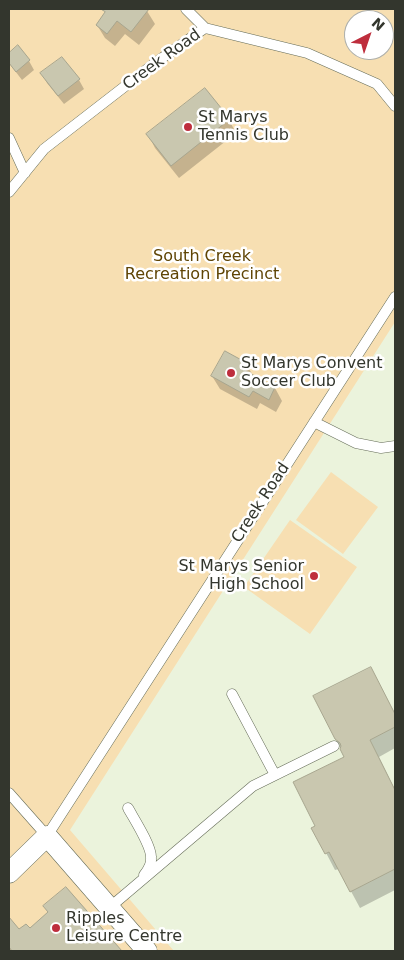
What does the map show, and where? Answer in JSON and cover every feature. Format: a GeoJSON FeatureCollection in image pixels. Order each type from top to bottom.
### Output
{"type":"FeatureCollection","features":[{"type":"Feature","properties":{"kind":"street","name":"Creek Road"},"geometry":{"type":"LineString","coordinates":[[9,873],[47,836]]}},
{"type":"Feature","properties":{"kind":"street"},"geometry":{"type":"LineString","coordinates":[[47,836],[147,951]]}},
{"type":"Feature","properties":{"kind":"lane"},"geometry":{"type":"LineString","coordinates":[[186,9],[205,28]]}},
{"type":"Feature","properties":{"kind":"lane","name":"Creek Road"},"geometry":{"type":"LineString","coordinates":[[9,192],[44,149],[155,63],[205,28],[307,53],[377,84],[395,106]]}},
{"type":"Feature","properties":{"kind":"lane"},"geometry":{"type":"LineString","coordinates":[[9,138],[25,173]]}},
{"type":"Feature","properties":{"kind":"lane","name":"Creek Road"},"geometry":{"type":"LineString","coordinates":[[47,836],[395,297]]}},
{"type":"Feature","properties":{"kind":"lane"},"geometry":{"type":"LineString","coordinates":[[314,422],[356,443],[381,448],[395,446]]}},
{"type":"Feature","properties":{"kind":"lane"},"geometry":{"type":"LineString","coordinates":[[232,694],[275,775]]}},
{"type":"Feature","properties":{"kind":"lane"},"geometry":{"type":"LineString","coordinates":[[109,908],[254,786],[334,746]]}},
{"type":"Feature","properties":{"kind":"lane"},"geometry":{"type":"LineString","coordinates":[[9,793],[47,836]]}},
{"type":"Feature","properties":{"kind":"lane"},"geometry":{"type":"LineString","coordinates":[[128,808],[151,856],[150,867],[140,882]]}},
{"type":"Feature","properties":{"kind":"green space","name":"South Creek Recreation Precinct"},"geometry":{"type":"Polygon","coordinates":[[[9,9],[395,9],[395,322],[70,830],[174,951],[9,951],[9,9]]]}},
{"type":"Feature","properties":{"kind":"green space"},"geometry":{"type":"Polygon","coordinates":[[[331,472],[378,507],[343,554],[296,520],[331,472]]]}},
{"type":"Feature","properties":{"kind":"green space"},"geometry":{"type":"Polygon","coordinates":[[[290,520],[357,567],[310,634],[244,587],[290,520]]]}},
{"type":"Feature","properties":{"kind":"building"},"geometry":{"type":"Polygon","coordinates":[[[101,9],[149,9],[131,32],[117,21],[107,34],[96,25],[105,12],[101,9]]]}},
{"type":"Feature","properties":{"kind":"building"},"geometry":{"type":"Polygon","coordinates":[[[18,45],[30,60],[16,72],[9,63],[9,53],[18,45]]]}},
{"type":"Feature","properties":{"kind":"building"},"geometry":{"type":"Polygon","coordinates":[[[62,57],[80,79],[58,96],[40,73],[62,57]]]}},
{"type":"Feature","properties":{"kind":"building","name":"St Marys Tennis Club"},"geometry":{"type":"Polygon","coordinates":[[[205,88],[230,119],[171,166],[146,134],[205,88]]]}},
{"type":"Feature","properties":{"kind":"building","name":"St Marys Convent Soccer Club"},"geometry":{"type":"Polygon","coordinates":[[[225,351],[247,363],[244,370],[275,387],[269,400],[253,391],[249,397],[211,376],[225,351]]]}},
{"type":"Feature","properties":{"kind":"building"},"geometry":{"type":"Polygon","coordinates":[[[371,667],[395,714],[395,727],[370,740],[395,790],[395,869],[350,892],[329,852],[325,854],[311,828],[315,826],[293,782],[344,757],[340,749],[340,743],[335,739],[313,696],[371,667]]]}},
{"type":"Feature","properties":{"kind":"building","name":"Ripples Leisure Centre"},"geometry":{"type":"Polygon","coordinates":[[[66,887],[122,951],[12,951],[9,947],[9,917],[19,929],[26,924],[30,928],[48,912],[43,906],[66,887]]]}},
{"type":"Feature","properties":{"kind":"place","name":"St Marys Tennis Club"},"geometry":{"type":"Point","coordinates":[188,127]}},
{"type":"Feature","properties":{"kind":"place","name":"St Marys Convent Soccer Club"},"geometry":{"type":"Point","coordinates":[231,373]}},
{"type":"Feature","properties":{"kind":"place","name":"St Marys Senior High School"},"geometry":{"type":"Point","coordinates":[314,576]}},
{"type":"Feature","properties":{"kind":"place","name":"Ripples Leisure Centre"},"geometry":{"type":"Point","coordinates":[56,928]}}]}
